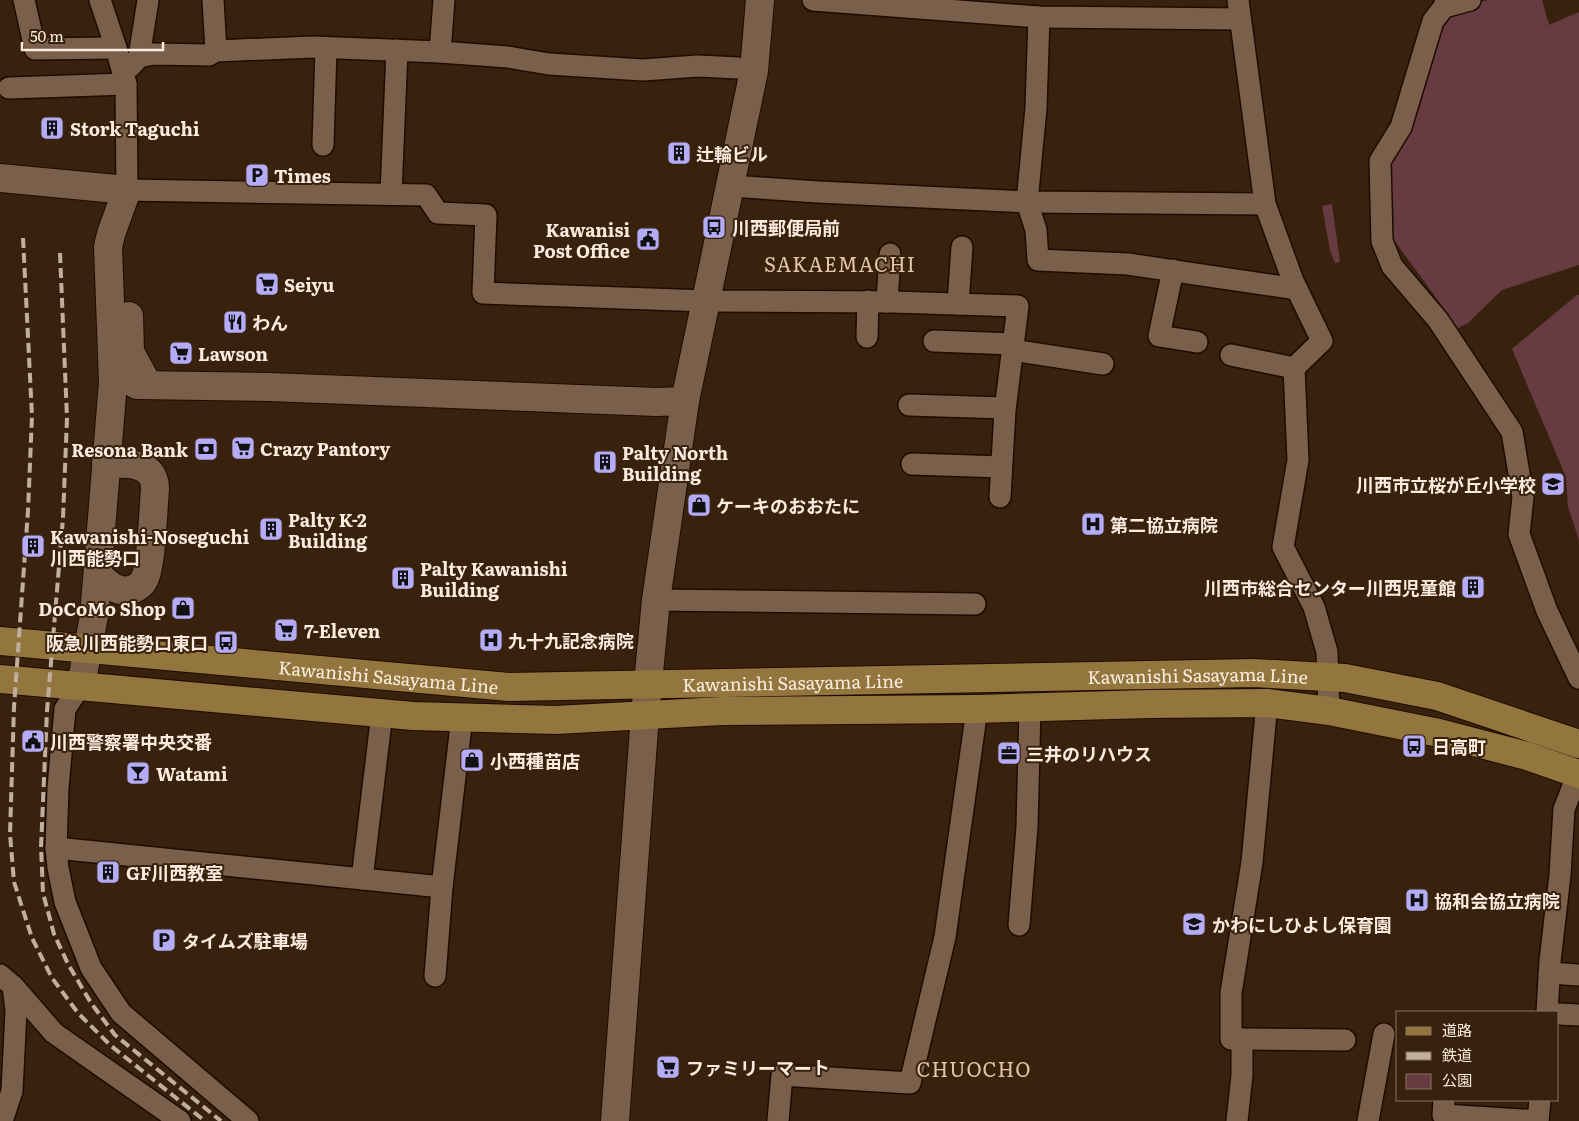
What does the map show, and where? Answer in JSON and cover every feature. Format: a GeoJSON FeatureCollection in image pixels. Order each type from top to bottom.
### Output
{"type":"FeatureCollection","features":[{"type":"Feature","properties":{"kind":"main road","name":"Kawanishi Sasayama Line"},"geometry":{"type":"LineString","coordinates":[[0,641],[509,688],[1254,673],[1345,678],[1437,696],[1579,744]]}},
{"type":"Feature","properties":{"kind":"main road","name":"Kawanishi Sasayama Line"},"geometry":{"type":"LineString","coordinates":[[0,679],[413,716],[556,720],[722,711],[976,709],[1268,703],[1329,711],[1438,733],[1527,756],[1579,773]]}},
{"type":"Feature","properties":{"kind":"street"},"geometry":{"type":"LineString","coordinates":[[24,0],[35,49],[116,48]]}},
{"type":"Feature","properties":{"kind":"street"},"geometry":{"type":"LineString","coordinates":[[100,0],[124,79],[130,352],[142,385]]}},
{"type":"Feature","properties":{"kind":"street"},"geometry":{"type":"LineString","coordinates":[[124,79],[139,57],[148,0]]}},
{"type":"Feature","properties":{"kind":"street"},"geometry":{"type":"LineString","coordinates":[[213,0],[216,51]]}},
{"type":"Feature","properties":{"kind":"street"},"geometry":{"type":"LineString","coordinates":[[440,52],[444,0]]}},
{"type":"Feature","properties":{"kind":"street"},"geometry":{"type":"LineString","coordinates":[[615,1121],[645,715],[656,600],[686,401],[754,71],[760,0]]}},
{"type":"Feature","properties":{"kind":"street"},"geometry":{"type":"LineString","coordinates":[[813,0],[1039,17],[1239,10],[1265,204],[1297,290],[1322,341],[1294,368],[1298,460],[1283,547],[1314,607],[1327,652],[1329,711]]}},
{"type":"Feature","properties":{"kind":"street"},"geometry":{"type":"LineString","coordinates":[[1470,0],[1445,3],[1433,20],[1401,128],[1380,161],[1382,241],[1392,266],[1438,320],[1512,432],[1523,497],[1519,534],[1547,611],[1579,678]]}},
{"type":"Feature","properties":{"kind":"street"},"geometry":{"type":"LineString","coordinates":[[1039,17],[1036,108],[1027,202],[1036,230],[1038,260],[1128,264],[1297,290]]}},
{"type":"Feature","properties":{"kind":"street"},"geometry":{"type":"LineString","coordinates":[[139,57],[153,54],[209,55],[216,51],[326,48],[440,52],[508,57],[549,64],[634,69],[698,66],[738,68],[754,71]]}},
{"type":"Feature","properties":{"kind":"street"},"geometry":{"type":"LineString","coordinates":[[323,145],[326,48]]}},
{"type":"Feature","properties":{"kind":"street"},"geometry":{"type":"LineString","coordinates":[[391,194],[397,50]]}},
{"type":"Feature","properties":{"kind":"street"},"geometry":{"type":"LineString","coordinates":[[9,88],[124,79]]}},
{"type":"Feature","properties":{"kind":"street"},"geometry":{"type":"LineString","coordinates":[[0,178],[127,190],[426,195],[438,213],[486,215],[483,293],[707,300],[1018,306],[1005,408],[1000,497]]}},
{"type":"Feature","properties":{"kind":"street"},"geometry":{"type":"LineString","coordinates":[[731,186],[1027,202],[1265,204]]}},
{"type":"Feature","properties":{"kind":"street"},"geometry":{"type":"LineString","coordinates":[[127,190],[108,246],[113,365],[112,409],[109,418],[94,616],[81,685],[65,709],[58,788],[56,848],[58,868],[64,902],[91,968],[121,1013],[248,1121]]}},
{"type":"Feature","properties":{"kind":"street"},"geometry":{"type":"LineString","coordinates":[[958,304],[962,247]]}},
{"type":"Feature","properties":{"kind":"street"},"geometry":{"type":"LineString","coordinates":[[867,336],[890,254]]}},
{"type":"Feature","properties":{"kind":"street"},"geometry":{"type":"LineString","coordinates":[[1173,270],[1159,336],[1197,342]]}},
{"type":"Feature","properties":{"kind":"street"},"geometry":{"type":"LineString","coordinates":[[934,341],[1013,347],[1103,364]]}},
{"type":"Feature","properties":{"kind":"street"},"geometry":{"type":"LineString","coordinates":[[1231,355],[1294,368]]}},
{"type":"Feature","properties":{"kind":"street"},"geometry":{"type":"LineString","coordinates":[[113,365],[120,375],[142,385]]}},
{"type":"Feature","properties":{"kind":"street"},"geometry":{"type":"LineString","coordinates":[[112,409],[127,391],[142,385],[269,387],[657,402],[686,401]]}},
{"type":"Feature","properties":{"kind":"street"},"geometry":{"type":"LineString","coordinates":[[909,405],[1005,408]]}},
{"type":"Feature","properties":{"kind":"street"},"geometry":{"type":"LineString","coordinates":[[98,575],[113,587],[123,591],[137,588],[142,583],[148,567],[155,490],[153,478],[146,470],[134,464],[106,464]]}},
{"type":"Feature","properties":{"kind":"street"},"geometry":{"type":"LineString","coordinates":[[912,464],[1001,467]]}},
{"type":"Feature","properties":{"kind":"street"},"geometry":{"type":"LineString","coordinates":[[656,600],[975,604]]}},
{"type":"Feature","properties":{"kind":"street"},"geometry":{"type":"LineString","coordinates":[[1268,703],[1252,862],[1231,993],[1231,1039],[1345,1040]]}},
{"type":"Feature","properties":{"kind":"street"},"geometry":{"type":"LineString","coordinates":[[1020,925],[1028,827],[1030,708]]}},
{"type":"Feature","properties":{"kind":"street"},"geometry":{"type":"LineString","coordinates":[[778,1121],[782,1075],[910,1083],[945,937],[976,709]]}},
{"type":"Feature","properties":{"kind":"street"},"geometry":{"type":"LineString","coordinates":[[362,879],[382,713]]}},
{"type":"Feature","properties":{"kind":"street"},"geometry":{"type":"LineString","coordinates":[[435,976],[442,888],[462,717]]}},
{"type":"Feature","properties":{"kind":"street"},"geometry":{"type":"LineString","coordinates":[[1547,1011],[1549,973],[1560,875],[1564,809],[1579,773]]}},
{"type":"Feature","properties":{"kind":"street"},"geometry":{"type":"LineString","coordinates":[[56,848],[442,888]]}},
{"type":"Feature","properties":{"kind":"street"},"geometry":{"type":"LineString","coordinates":[[1549,973],[1579,975]]}},
{"type":"Feature","properties":{"kind":"street"},"geometry":{"type":"LineString","coordinates":[[2,1121],[12,1091],[16,1012],[6,981]]}},
{"type":"Feature","properties":{"kind":"street"},"geometry":{"type":"LineString","coordinates":[[6,981],[54,1033],[180,1121]]}},
{"type":"Feature","properties":{"kind":"street"},"geometry":{"type":"LineString","coordinates":[[1559,1014],[1579,1015]]}},
{"type":"Feature","properties":{"kind":"street"},"geometry":{"type":"LineString","coordinates":[[1368,1121],[1384,1034]]}},
{"type":"Feature","properties":{"kind":"street"},"geometry":{"type":"LineString","coordinates":[[1238,1121],[1242,1075],[1242,1038]]}},
{"type":"Feature","properties":{"kind":"street"},"geometry":{"type":"LineString","coordinates":[[1444,1101],[1443,1115],[1538,1121],[1540,1101]]}},
{"type":"Feature","properties":{"kind":"green space"},"geometry":{"type":"Polygon","coordinates":[[[1488,0],[1542,0],[1549,25],[1579,12],[1579,265],[1502,290],[1468,323],[1458,328],[1394,240],[1389,167],[1435,26],[1450,10],[1488,0]]]}},
{"type":"Feature","properties":{"kind":"green space"},"geometry":{"type":"Polygon","coordinates":[[[1332,204],[1340,262],[1335,263],[1330,250],[1322,206],[1332,204]]]}},
{"type":"Feature","properties":{"kind":"green space"},"geometry":{"type":"Polygon","coordinates":[[[1579,295],[1579,540],[1568,507],[1566,477],[1512,349],[1579,295]]]}},
{"type":"Feature","properties":{"kind":"railway"},"geometry":{"type":"LineString","coordinates":[[23,238],[32,416],[28,511],[14,707],[10,834],[14,882],[32,938],[52,978],[78,1013],[110,1045],[205,1121]]}},
{"type":"Feature","properties":{"kind":"railway"},"geometry":{"type":"LineString","coordinates":[[60,253],[67,418],[63,518],[47,711],[41,847],[43,893],[54,934],[68,964],[91,1003],[115,1035],[221,1121]]}},
{"type":"Feature","properties":{"kind":"place","name":"Stork Taguchi"},"geometry":{"type":"Point","coordinates":[52,128]}},
{"type":"Feature","properties":{"kind":"place","name":"辻輪ビル"},"geometry":{"type":"Point","coordinates":[679,153]}},
{"type":"Feature","properties":{"kind":"place","name":"Times"},"geometry":{"type":"Point","coordinates":[257,175]}},
{"type":"Feature","properties":{"kind":"place","name":"川西郵便局前"},"geometry":{"type":"Point","coordinates":[714,227]}},
{"type":"Feature","properties":{"kind":"place","name":"Kawanisi Post Office"},"geometry":{"type":"Point","coordinates":[648,239]}},
{"type":"Feature","properties":{"kind":"place","name":"Seiyu"},"geometry":{"type":"Point","coordinates":[267,284]}},
{"type":"Feature","properties":{"kind":"place","name":"わん"},"geometry":{"type":"Point","coordinates":[235,322]}},
{"type":"Feature","properties":{"kind":"place","name":"Lawson"},"geometry":{"type":"Point","coordinates":[181,353]}},
{"type":"Feature","properties":{"kind":"place","name":"Crazy Pantory"},"geometry":{"type":"Point","coordinates":[243,448]}},
{"type":"Feature","properties":{"kind":"place","name":"Resona Bank"},"geometry":{"type":"Point","coordinates":[206,449]}},
{"type":"Feature","properties":{"kind":"place","name":"Palty North Building"},"geometry":{"type":"Point","coordinates":[605,462]}},
{"type":"Feature","properties":{"kind":"place","name":"川西市立桜が丘小学校"},"geometry":{"type":"Point","coordinates":[1553,484]}},
{"type":"Feature","properties":{"kind":"place","name":"ケーキのおおたに"},"geometry":{"type":"Point","coordinates":[699,505]}},
{"type":"Feature","properties":{"kind":"place","name":"第二協立病院"},"geometry":{"type":"Point","coordinates":[1093,524]}},
{"type":"Feature","properties":{"kind":"place","name":"Palty K-2 Building"},"geometry":{"type":"Point","coordinates":[271,529]}},
{"type":"Feature","properties":{"kind":"place","name":"Kawanishi-Noseguchi 川西能勢口"},"geometry":{"type":"Point","coordinates":[33,546]}},
{"type":"Feature","properties":{"kind":"place","name":"Palty Kawanishi Building"},"geometry":{"type":"Point","coordinates":[403,578]}},
{"type":"Feature","properties":{"kind":"place","name":"川西市総合センター川西児童館"},"geometry":{"type":"Point","coordinates":[1473,587]}},
{"type":"Feature","properties":{"kind":"place","name":"DoCoMo Shop"},"geometry":{"type":"Point","coordinates":[183,608]}},
{"type":"Feature","properties":{"kind":"place","name":"7-Eleven"},"geometry":{"type":"Point","coordinates":[286,630]}},
{"type":"Feature","properties":{"kind":"place","name":"九十九記念病院"},"geometry":{"type":"Point","coordinates":[491,640]}},
{"type":"Feature","properties":{"kind":"place","name":"阪急川西能勢口東口"},"geometry":{"type":"Point","coordinates":[226,642]}},
{"type":"Feature","properties":{"kind":"place","name":"川西警察署中央交番"},"geometry":{"type":"Point","coordinates":[33,741]}},
{"type":"Feature","properties":{"kind":"place","name":"日高町"},"geometry":{"type":"Point","coordinates":[1414,746]}},
{"type":"Feature","properties":{"kind":"place","name":"三井のリハウス"},"geometry":{"type":"Point","coordinates":[1009,753]}},
{"type":"Feature","properties":{"kind":"place","name":"小西種苗店"},"geometry":{"type":"Point","coordinates":[472,760]}},
{"type":"Feature","properties":{"kind":"place","name":"Watami"},"geometry":{"type":"Point","coordinates":[138,773]}},
{"type":"Feature","properties":{"kind":"place","name":"GF川西教室"},"geometry":{"type":"Point","coordinates":[108,872]}},
{"type":"Feature","properties":{"kind":"place","name":"協和会協立病院"},"geometry":{"type":"Point","coordinates":[1417,900]}},
{"type":"Feature","properties":{"kind":"place","name":"かわにしひよし保育園"},"geometry":{"type":"Point","coordinates":[1194,924]}},
{"type":"Feature","properties":{"kind":"place","name":"タイムズ駐車場"},"geometry":{"type":"Point","coordinates":[164,940]}},
{"type":"Feature","properties":{"kind":"place","name":"ファミリーマート"},"geometry":{"type":"Point","coordinates":[668,1067]}},
{"type":"Feature","properties":{"kind":"district","name":"SAKAEMACHI"},"geometry":{"type":"Point","coordinates":[840,263]}},
{"type":"Feature","properties":{"kind":"district","name":"CHUOCHO"},"geometry":{"type":"Point","coordinates":[974,1068]}}]}
